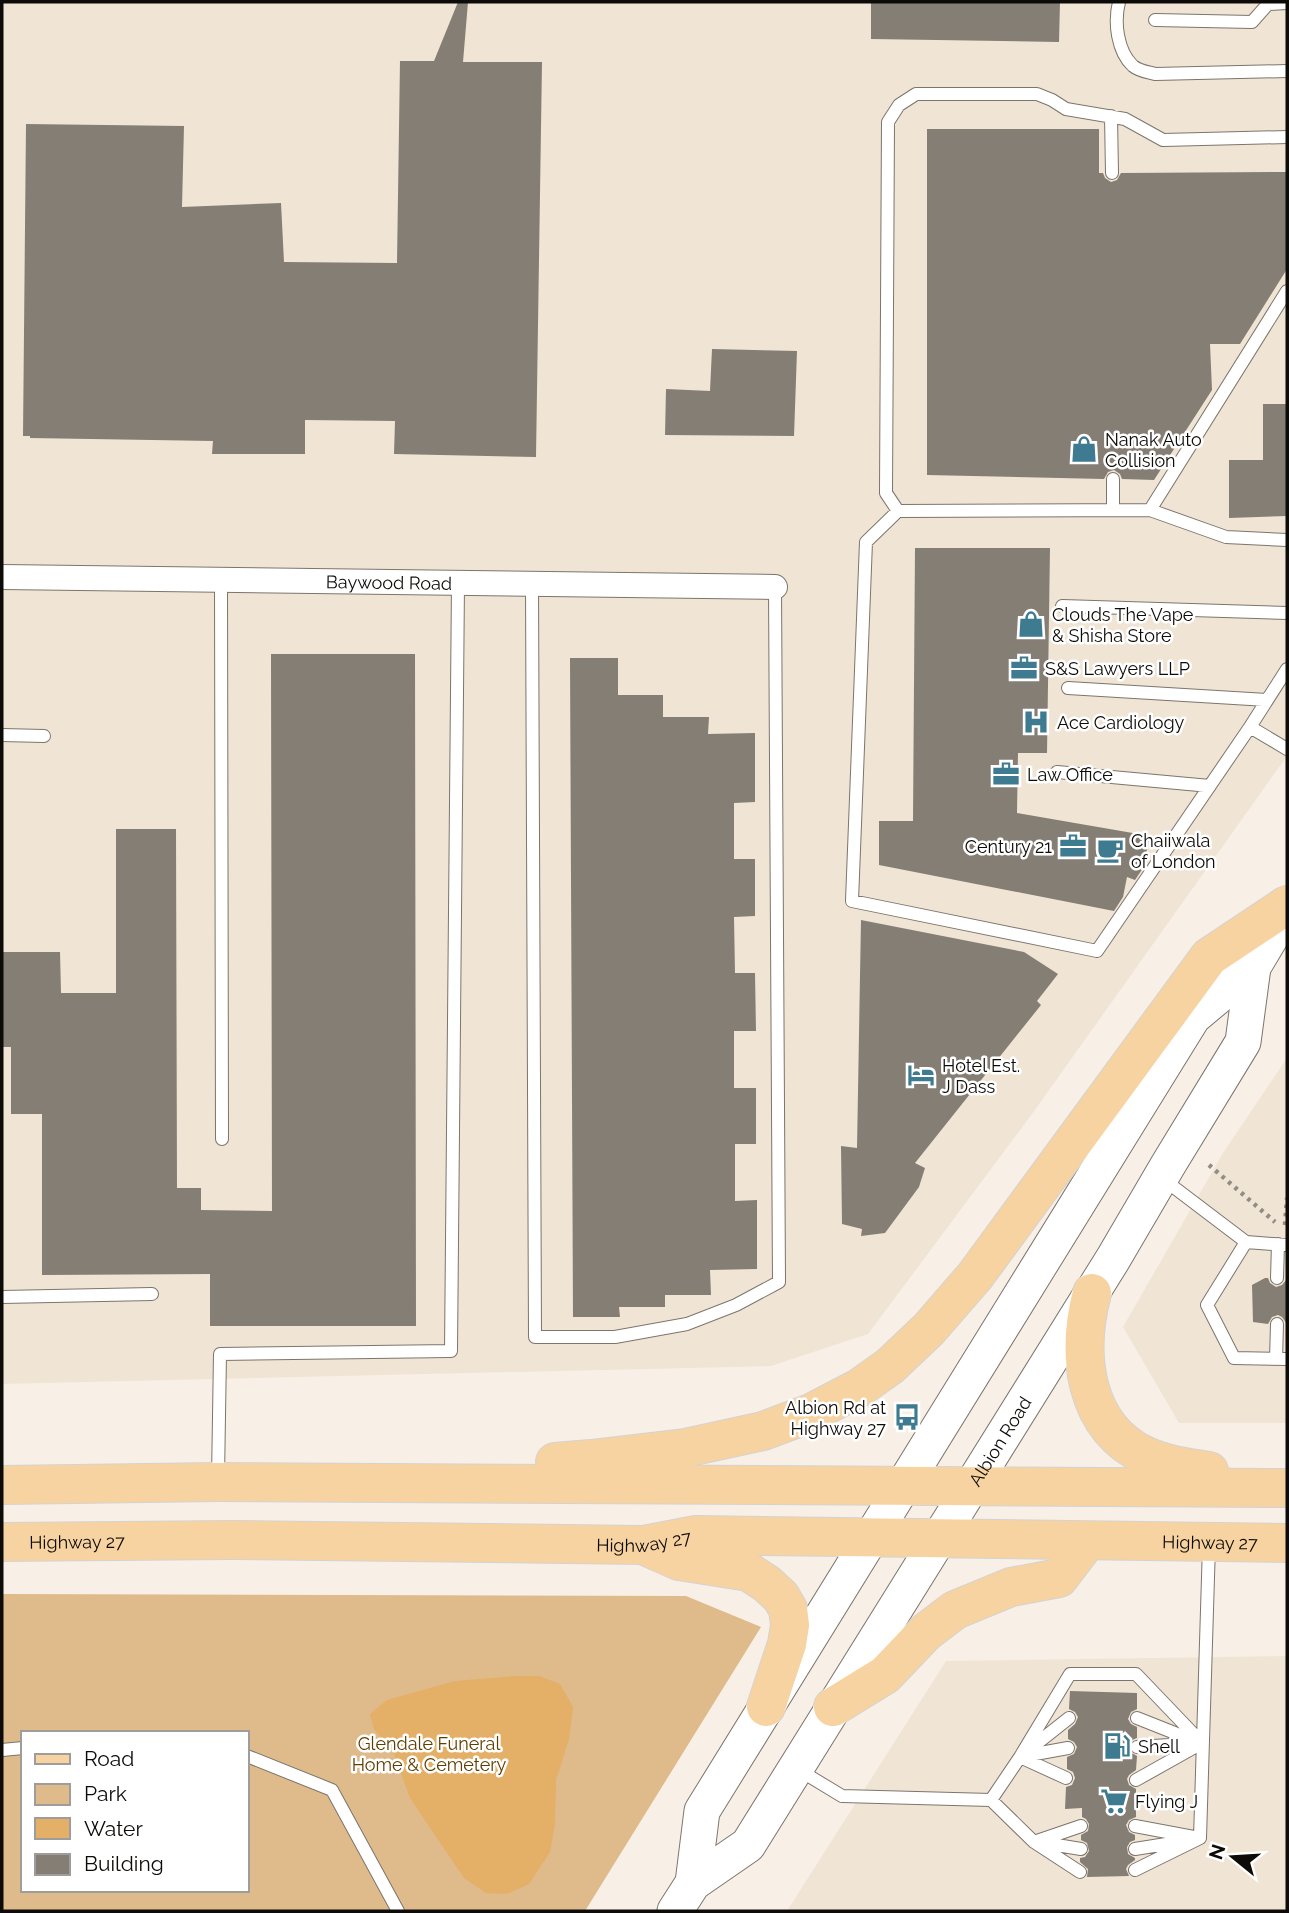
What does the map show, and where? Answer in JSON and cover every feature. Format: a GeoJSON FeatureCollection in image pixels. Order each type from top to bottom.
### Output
{"type":"FeatureCollection","features":[{"type":"Feature","properties":{"kind":"main road"},"geometry":{"type":"LineString","coordinates":[[402,1483],[445,1467],[591,1460],[685,1448],[763,1431],[811,1413],[859,1388],[890,1366],[929,1329],[975,1276],[1209,957],[1287,908]]}},
{"type":"Feature","properties":{"kind":"main road","name":"Albion Road"},"geometry":{"type":"LineString","coordinates":[[684,1897],[702,1811],[1194,1017],[1253,967],[1287,908]]}},
{"type":"Feature","properties":{"kind":"main road","name":"Albion Road"},"geometry":{"type":"LineString","coordinates":[[684,1897],[748,1844],[1092,1293],[1243,1042],[1253,967]]}},
{"type":"Feature","properties":{"kind":"main road"},"geometry":{"type":"LineString","coordinates":[[1092,1293],[1084,1332],[1085,1364],[1093,1401],[1104,1421],[1123,1441],[1146,1456],[1174,1466],[1217,1472],[1249,1488]]}},
{"type":"Feature","properties":{"kind":"main road"},"geometry":{"type":"LineString","coordinates":[[2,1485],[218,1482],[1287,1488]]}},
{"type":"Feature","properties":{"kind":"main road","name":"Highway 27"},"geometry":{"type":"LineString","coordinates":[[2,1542],[232,1540],[643,1545],[696,1535],[1287,1543]]}},
{"type":"Feature","properties":{"kind":"main road"},"geometry":{"type":"LineString","coordinates":[[833,1707],[885,1675],[926,1632],[955,1610],[1012,1587],[1059,1578],[1087,1541]]}},
{"type":"Feature","properties":{"kind":"main road"},"geometry":{"type":"LineString","coordinates":[[643,1545],[679,1561],[749,1572],[781,1597],[788,1609],[788,1644],[766,1707]]}},
{"type":"Feature","properties":{"kind":"street","name":"Baywood Road"},"geometry":{"type":"LineString","coordinates":[[2,577],[775,587]]}},
{"type":"Feature","properties":{"kind":"lane"},"geometry":{"type":"LineString","coordinates":[[1119,2],[1116,13],[1118,37],[1124,55],[1135,68],[1155,74],[1287,71]]}},
{"type":"Feature","properties":{"kind":"lane"},"geometry":{"type":"LineString","coordinates":[[1155,20],[1252,22],[1268,4],[1279,3]]}},
{"type":"Feature","properties":{"kind":"lane"},"geometry":{"type":"LineString","coordinates":[[898,511],[886,493],[888,122],[899,105],[916,94],[1037,94],[1066,109],[1125,119],[1163,140],[1287,137]]}},
{"type":"Feature","properties":{"kind":"lane"},"geometry":{"type":"LineString","coordinates":[[1111,116],[1112,173]]}},
{"type":"Feature","properties":{"kind":"lane"},"geometry":{"type":"LineString","coordinates":[[1150,510],[1287,291]]}},
{"type":"Feature","properties":{"kind":"lane"},"geometry":{"type":"LineString","coordinates":[[1113,479],[1113,510]]}},
{"type":"Feature","properties":{"kind":"lane"},"geometry":{"type":"LineString","coordinates":[[1287,540],[1226,537],[1150,510],[898,511],[866,542],[852,901],[1097,951],[1251,727],[1287,669]]}},
{"type":"Feature","properties":{"kind":"lane"},"geometry":{"type":"LineString","coordinates":[[221,580],[222,1139]]}},
{"type":"Feature","properties":{"kind":"lane"},"geometry":{"type":"LineString","coordinates":[[218,1482],[220,1354],[451,1351],[458,583]]}},
{"type":"Feature","properties":{"kind":"lane"},"geometry":{"type":"LineString","coordinates":[[532,584],[535,1337],[615,1337],[687,1324],[736,1305],[779,1282],[775,587]]}},
{"type":"Feature","properties":{"kind":"lane"},"geometry":{"type":"LineString","coordinates":[[1062,606],[1287,613]]}},
{"type":"Feature","properties":{"kind":"lane"},"geometry":{"type":"LineString","coordinates":[[1068,688],[1267,701]]}},
{"type":"Feature","properties":{"kind":"lane"},"geometry":{"type":"LineString","coordinates":[[1251,727],[1287,749]]}},
{"type":"Feature","properties":{"kind":"lane"},"geometry":{"type":"LineString","coordinates":[[2,735],[44,736]]}},
{"type":"Feature","properties":{"kind":"lane"},"geometry":{"type":"LineString","coordinates":[[1057,772],[1210,786]]}},
{"type":"Feature","properties":{"kind":"lane"},"geometry":{"type":"LineString","coordinates":[[1160,1177],[1245,1242],[1282,1244],[1277,1278]]}},
{"type":"Feature","properties":{"kind":"lane"},"geometry":{"type":"LineString","coordinates":[[1245,1242],[1207,1305],[1234,1358],[1282,1359],[1277,1324]]}},
{"type":"Feature","properties":{"kind":"lane"},"geometry":{"type":"LineString","coordinates":[[2,1297],[152,1294]]}},
{"type":"Feature","properties":{"kind":"lane"},"geometry":{"type":"LineString","coordinates":[[1200,1838],[1209,1542]]}},
{"type":"Feature","properties":{"kind":"lane"},"geometry":{"type":"LineString","coordinates":[[990,1801],[1070,1674],[1136,1674],[1202,1743]]}},
{"type":"Feature","properties":{"kind":"lane"},"geometry":{"type":"LineString","coordinates":[[1020,1757],[1069,1718]]}},
{"type":"Feature","properties":{"kind":"lane"},"geometry":{"type":"LineString","coordinates":[[1137,1718],[1202,1743]]}},
{"type":"Feature","properties":{"kind":"lane"},"geometry":{"type":"LineString","coordinates":[[1137,1747],[1202,1743]]}},
{"type":"Feature","properties":{"kind":"lane"},"geometry":{"type":"LineString","coordinates":[[1136,1780],[1202,1743]]}},
{"type":"Feature","properties":{"kind":"lane"},"geometry":{"type":"LineString","coordinates":[[2,1750],[21,1748]]}},
{"type":"Feature","properties":{"kind":"lane"},"geometry":{"type":"LineString","coordinates":[[1020,1757],[1068,1748]]}},
{"type":"Feature","properties":{"kind":"lane"},"geometry":{"type":"LineString","coordinates":[[248,1756],[332,1790],[398,1911]]}},
{"type":"Feature","properties":{"kind":"lane"},"geometry":{"type":"LineString","coordinates":[[1020,1757],[1066,1778]]}},
{"type":"Feature","properties":{"kind":"lane"},"geometry":{"type":"LineString","coordinates":[[796,1768],[842,1796],[990,1801],[1034,1842],[1080,1872]]}},
{"type":"Feature","properties":{"kind":"lane"},"geometry":{"type":"LineString","coordinates":[[1034,1842],[1081,1826]]}},
{"type":"Feature","properties":{"kind":"lane"},"geometry":{"type":"LineString","coordinates":[[1135,1826],[1200,1838]]}},
{"type":"Feature","properties":{"kind":"lane"},"geometry":{"type":"LineString","coordinates":[[1135,1849],[1200,1838]]}},
{"type":"Feature","properties":{"kind":"lane"},"geometry":{"type":"LineString","coordinates":[[1135,1870],[1200,1838]]}},
{"type":"Feature","properties":{"kind":"lane"},"geometry":{"type":"LineString","coordinates":[[1034,1842],[1081,1849]]}},
{"type":"Feature","properties":{"kind":"path"},"geometry":{"type":"LineString","coordinates":[[1209,1165],[1285,1231],[1287,1198]]}},
{"type":"Feature","properties":{"kind":"shaded area"},"geometry":{"type":"Polygon","coordinates":[[[2,2],[1287,2],[1287,756],[1032,1114],[868,1334],[771,1366],[2,1384],[2,2]]]}},
{"type":"Feature","properties":{"kind":"shaded area"},"geometry":{"type":"Polygon","coordinates":[[[1287,1058],[1287,1423],[1179,1423],[1123,1327],[1223,1153],[1287,1058]]]}},
{"type":"Feature","properties":{"kind":"shaded area"},"geometry":{"type":"Polygon","coordinates":[[[1287,1656],[1287,1911],[787,1911],[946,1661],[1287,1656]]]}},
{"type":"Feature","properties":{"kind":"green space","name":"Glendale Funeral Home & Cemetery"},"geometry":{"type":"Polygon","coordinates":[[[2,1594],[686,1596],[761,1627],[585,1911],[2,1911],[2,1594]]]}},
{"type":"Feature","properties":{"kind":"water"},"geometry":{"type":"Polygon","coordinates":[[[539,1676],[560,1684],[573,1707],[569,1739],[556,1780],[555,1824],[550,1852],[529,1884],[507,1894],[486,1893],[464,1878],[410,1798],[394,1754],[374,1729],[370,1714],[387,1700],[455,1681],[539,1676]]]}},
{"type":"Feature","properties":{"kind":"building"},"geometry":{"type":"Polygon","coordinates":[[[458,2],[468,2],[463,62],[542,62],[536,457],[394,454],[395,421],[305,420],[305,454],[212,454],[213,441],[23,436],[26,124],[184,126],[182,207],[281,203],[284,262],[397,263],[400,61],[434,61],[458,2]]]}},
{"type":"Feature","properties":{"kind":"building"},"geometry":{"type":"Polygon","coordinates":[[[871,2],[1060,2],[1059,42],[871,39],[871,2]]]}},
{"type":"Feature","properties":{"kind":"building"},"geometry":{"type":"Polygon","coordinates":[[[927,129],[1099,129],[1099,173],[1103,173],[1111,182],[1117,180],[1121,173],[1287,172],[1287,269],[1240,344],[1210,344],[1212,390],[1154,480],[1122,479],[1114,470],[1108,472],[1104,479],[927,475],[927,129]]]}},
{"type":"Feature","properties":{"kind":"building"},"geometry":{"type":"Polygon","coordinates":[[[712,349],[797,351],[794,436],[665,435],[666,389],[710,391],[712,349]]]}},
{"type":"Feature","properties":{"kind":"building"},"geometry":{"type":"Polygon","coordinates":[[[1263,404],[1287,404],[1287,516],[1229,518],[1229,460],[1263,460],[1263,404]]]}},
{"type":"Feature","properties":{"kind":"building"},"geometry":{"type":"Polygon","coordinates":[[[915,548],[1050,548],[1047,753],[1018,753],[1017,813],[1150,836],[1143,868],[1135,880],[1127,877],[1123,897],[1114,911],[879,865],[879,821],[913,821],[915,548]]]}},
{"type":"Feature","properties":{"kind":"building"},"geometry":{"type":"Polygon","coordinates":[[[271,654],[415,654],[416,1326],[210,1326],[210,1274],[42,1275],[42,1114],[11,1114],[11,1047],[2,1047],[2,952],[60,952],[61,993],[116,993],[116,829],[176,829],[177,1188],[201,1188],[201,1210],[272,1211],[271,654]]]}},
{"type":"Feature","properties":{"kind":"building"},"geometry":{"type":"Polygon","coordinates":[[[570,658],[618,658],[618,695],[663,695],[663,717],[709,717],[708,734],[755,733],[755,802],[734,803],[734,859],[755,859],[755,916],[734,917],[735,973],[755,973],[756,1031],[734,1031],[734,1088],[756,1088],[756,1144],[735,1144],[735,1201],[757,1200],[757,1269],[710,1270],[711,1295],[665,1295],[665,1307],[619,1307],[620,1317],[573,1317],[570,658]]]}},
{"type":"Feature","properties":{"kind":"building","name":"Hotel Est. J Dass"},"geometry":{"type":"Polygon","coordinates":[[[861,920],[1024,952],[1058,974],[1037,1001],[1041,1005],[915,1163],[925,1168],[919,1187],[885,1233],[861,1236],[862,1229],[842,1224],[841,1146],[857,1148],[861,920]]]}},
{"type":"Feature","properties":{"kind":"building"},"geometry":{"type":"Polygon","coordinates":[[[1265,1278],[1276,1287],[1287,1279],[1287,1324],[1278,1315],[1272,1317],[1268,1324],[1253,1322],[1252,1285],[1265,1278]]]}},
{"type":"Feature","properties":{"kind":"building"},"geometry":{"type":"Polygon","coordinates":[[[1070,1691],[1137,1693],[1137,1709],[1131,1712],[1128,1719],[1137,1727],[1137,1738],[1132,1740],[1128,1747],[1130,1752],[1137,1756],[1136,1770],[1127,1779],[1129,1785],[1136,1789],[1136,1817],[1126,1825],[1129,1832],[1135,1835],[1135,1840],[1127,1847],[1128,1854],[1135,1858],[1126,1869],[1129,1876],[1087,1877],[1088,1869],[1080,1862],[1080,1858],[1085,1857],[1089,1851],[1087,1843],[1081,1840],[1081,1835],[1088,1831],[1089,1824],[1082,1817],[1082,1808],[1065,1809],[1066,1787],[1072,1785],[1075,1778],[1073,1772],[1067,1769],[1067,1757],[1074,1754],[1077,1747],[1068,1739],[1068,1730],[1078,1717],[1069,1709],[1070,1691]]]}},
{"type":"Feature","properties":{"kind":"place","name":"Nanak Auto Collision"},"geometry":{"type":"Point","coordinates":[1084,449]}},
{"type":"Feature","properties":{"kind":"place","name":"Clouds The Vape & Shisha Store"},"geometry":{"type":"Point","coordinates":[1031,624]}},
{"type":"Feature","properties":{"kind":"place","name":"S&S Lawyers LLP"},"geometry":{"type":"Point","coordinates":[1024,668]}},
{"type":"Feature","properties":{"kind":"place","name":"Ace Cardiology"},"geometry":{"type":"Point","coordinates":[1036,722]}},
{"type":"Feature","properties":{"kind":"place","name":"Law Office"},"geometry":{"type":"Point","coordinates":[1006,774]}},
{"type":"Feature","properties":{"kind":"place","name":"Century 21"},"geometry":{"type":"Point","coordinates":[1073,846]}},
{"type":"Feature","properties":{"kind":"place","name":"Chaiiwala of London"},"geometry":{"type":"Point","coordinates":[1110,850]}},
{"type":"Feature","properties":{"kind":"place","name":"Hotel Est. J Dass"},"geometry":{"type":"Point","coordinates":[921,1075]}},
{"type":"Feature","properties":{"kind":"place","name":"Albion Rd at Highway 27"},"geometry":{"type":"Point","coordinates":[907,1417]}},
{"type":"Feature","properties":{"kind":"place","name":"Shell"},"geometry":{"type":"Point","coordinates":[1117,1746]}},
{"type":"Feature","properties":{"kind":"place","name":"Flying J"},"geometry":{"type":"Point","coordinates":[1114,1801]}}]}
